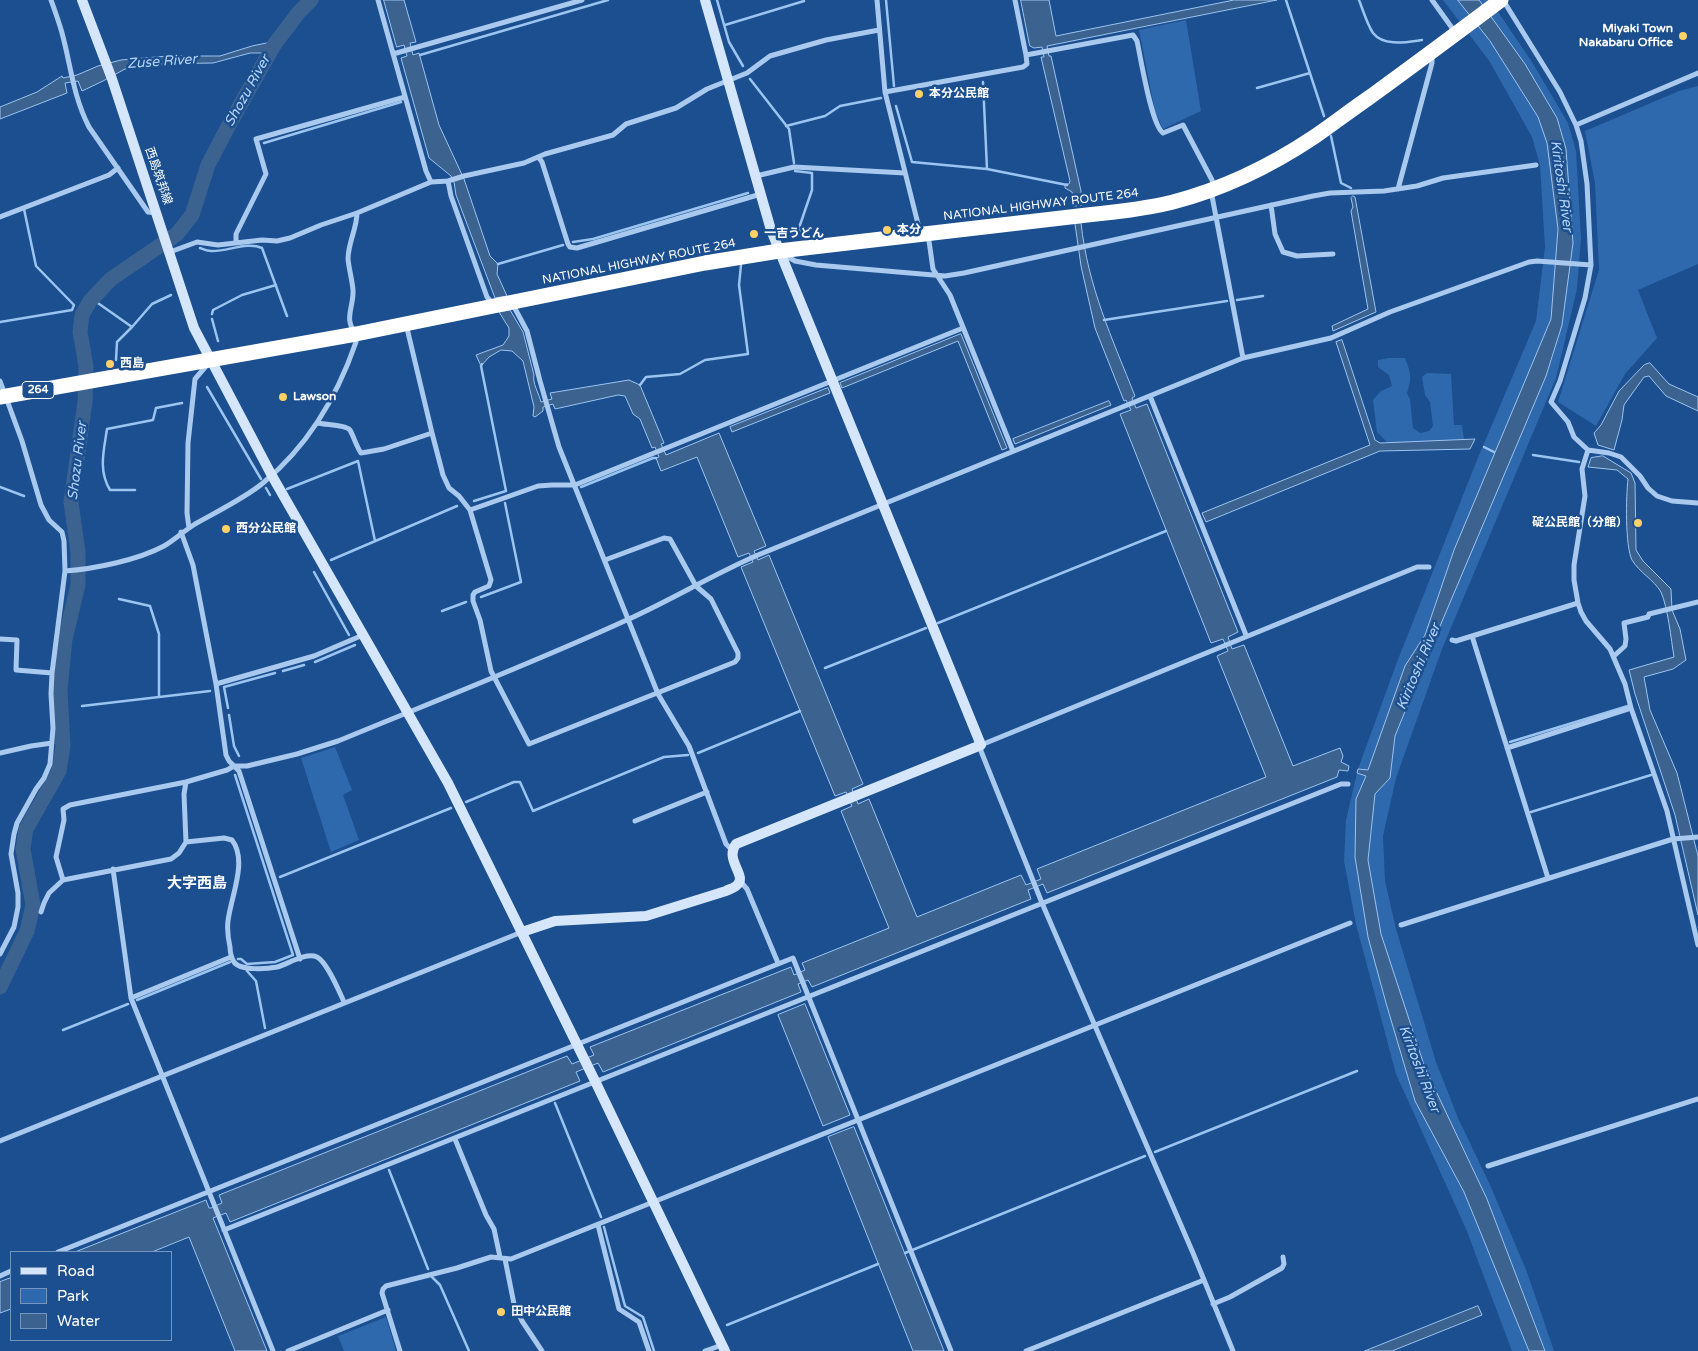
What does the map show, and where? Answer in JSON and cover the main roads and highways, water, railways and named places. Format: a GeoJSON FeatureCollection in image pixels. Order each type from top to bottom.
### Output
{"type":"FeatureCollection","features":[{"type":"Feature","properties":{"kind":"highway","name":"NATIONAL HIGHWAY ROUTE 264"},"geometry":{"type":"LineString","coordinates":[[2,397],[356,334],[705,263],[779,251],[1136,209],[1174,202],[1214,188],[1278,159],[1314,137],[1501,1]]}},
{"type":"Feature","properties":{"kind":"water"},"geometry":{"type":"Polygon","coordinates":[[[384,0],[404,0],[416,42],[410,43],[413,55],[419,53],[439,125],[464,179],[490,256],[498,264],[497,274],[507,296],[495,298],[456,195],[454,182],[451,176],[429,158],[401,58],[407,56],[404,45],[397,47],[384,0]]]}},
{"type":"Feature","properties":{"kind":"water"},"geometry":{"type":"Polygon","coordinates":[[[1021,0],[1049,0],[1056,36],[1234,0],[1277,0],[1047,46],[1049,56],[1051,56],[1081,191],[1082,205],[1074,206],[1072,192],[1065,188],[1065,184],[1069,184],[1070,181],[1041,57],[1044,57],[1042,47],[1034,48],[1030,46],[1021,0]]]}},
{"type":"Feature","properties":{"kind":"water","name":"Kiritoshi River"},"geometry":{"type":"Polygon","coordinates":[[[1458,0],[1479,0],[1525,64],[1557,118],[1566,149],[1573,243],[1562,325],[1546,376],[1395,736],[1390,778],[1375,794],[1368,860],[1381,934],[1425,1068],[1487,1199],[1545,1351],[1529,1351],[1464,1192],[1415,1101],[1368,937],[1355,857],[1356,799],[1366,776],[1357,773],[1358,769],[1368,770],[1405,666],[1425,635],[1454,550],[1551,319],[1558,229],[1547,143],[1538,117],[1490,41],[1458,0]]]}},
{"type":"Feature","properties":{"kind":"water","name":"Zuse River"},"geometry":{"type":"Polygon","coordinates":[[[268,43],[262,53],[250,53],[213,63],[153,64],[125,69],[82,91],[78,81],[65,83],[67,93],[0,119],[0,107],[37,92],[62,76],[63,78],[77,75],[98,66],[121,60],[168,56],[220,56],[268,43]]]}},
{"type":"Feature","properties":{"kind":"water"},"geometry":{"type":"Polygon","coordinates":[[[1355,197],[1376,312],[1333,331],[1332,326],[1368,309],[1351,211],[1353,207],[1351,198],[1355,197]]]}},
{"type":"Feature","properties":{"kind":"water"},"geometry":{"type":"Polygon","coordinates":[[[1081,223],[1084,246],[1095,291],[1135,396],[1132,398],[1136,408],[1147,404],[1238,632],[1228,637],[1232,649],[1244,645],[1293,766],[1340,748],[1343,756],[1341,762],[1349,766],[1348,771],[1339,770],[1337,777],[1047,893],[1043,884],[1028,890],[1031,899],[812,987],[808,980],[798,984],[801,992],[603,1072],[598,1063],[576,1072],[580,1081],[230,1222],[226,1213],[213,1218],[267,1351],[235,1351],[189,1237],[154,1251],[78,1251],[206,1200],[209,1208],[211,1208],[222,1203],[219,1195],[567,1056],[572,1064],[594,1055],[590,1047],[791,967],[794,975],[805,970],[802,963],[889,928],[841,811],[852,806],[846,792],[835,796],[741,567],[753,562],[749,553],[738,557],[697,457],[661,471],[656,458],[659,457],[655,447],[652,448],[640,419],[633,414],[625,396],[618,395],[555,409],[553,404],[543,407],[543,411],[535,417],[533,416],[534,407],[523,361],[512,351],[501,350],[489,357],[481,366],[476,355],[503,345],[509,336],[509,328],[499,312],[510,310],[523,332],[535,385],[541,402],[552,399],[550,393],[629,380],[640,385],[664,443],[661,444],[666,455],[719,433],[766,546],[754,551],[758,560],[769,555],[863,784],[852,789],[858,804],[869,799],[917,917],[1021,875],[1026,885],[1041,879],[1037,869],[1266,777],[1217,656],[1228,651],[1223,639],[1211,643],[1120,414],[1131,410],[1126,400],[1124,401],[1095,328],[1081,266],[1075,224],[1081,223]]]}},
{"type":"Feature","properties":{"kind":"water"},"geometry":{"type":"Polygon","coordinates":[[[961,334],[1007,448],[1002,450],[958,341],[842,388],[840,383],[961,334]]]}},
{"type":"Feature","properties":{"kind":"water"},"geometry":{"type":"Polygon","coordinates":[[[1342,340],[1375,440],[1380,443],[1475,439],[1470,449],[1380,451],[1206,522],[1202,513],[1370,445],[1336,342],[1342,340]]]}},
{"type":"Feature","properties":{"kind":"water"},"geometry":{"type":"Polygon","coordinates":[[[1650,363],[1669,384],[1698,397],[1698,411],[1666,396],[1649,376],[1644,377],[1624,405],[1614,450],[1598,445],[1594,433],[1601,425],[1619,391],[1644,365],[1650,363]]]}},
{"type":"Feature","properties":{"kind":"water"},"geometry":{"type":"Polygon","coordinates":[[[828,388],[830,393],[732,432],[730,427],[828,388]]]}},
{"type":"Feature","properties":{"kind":"water"},"geometry":{"type":"Polygon","coordinates":[[[1109,401],[1111,405],[1015,444],[1013,439],[1109,401]]]}},
{"type":"Feature","properties":{"kind":"water"},"geometry":{"type":"Polygon","coordinates":[[[1603,456],[1631,473],[1635,483],[1636,550],[1643,561],[1671,589],[1672,610],[1680,629],[1686,660],[1673,669],[1644,677],[1650,710],[1677,773],[1698,856],[1698,915],[1675,815],[1635,694],[1629,670],[1674,657],[1667,615],[1661,592],[1632,560],[1628,544],[1628,479],[1617,470],[1588,467],[1591,458],[1603,456]]]}},
{"type":"Feature","properties":{"kind":"water"},"geometry":{"type":"Polygon","coordinates":[[[805,1004],[850,1115],[823,1126],[778,1015],[805,1004]]]}},
{"type":"Feature","properties":{"kind":"water"},"geometry":{"type":"Polygon","coordinates":[[[854,1127],[944,1351],[913,1351],[828,1137],[854,1127]]]}},
{"type":"Feature","properties":{"kind":"water"},"geometry":{"type":"Polygon","coordinates":[[[10,1278],[10,1309],[0,1313],[0,1282],[10,1278]]]}},
{"type":"Feature","properties":{"kind":"water"},"geometry":{"type":"Polygon","coordinates":[[[1478,1306],[1482,1315],[1392,1351],[1365,1351],[1478,1306]]]}},
{"type":"Feature","properties":{"kind":"waterway","name":"Shozu River"},"geometry":{"type":"LineString","coordinates":[[0,987],[27,931],[33,905],[23,849],[26,829],[59,771],[63,746],[60,690],[65,639],[78,585],[78,552],[71,502],[85,402],[86,366],[80,332],[82,315],[90,301],[111,279],[177,234],[192,215],[208,165],[230,123],[274,45],[299,12],[311,0]]}},
{"type":"Feature","properties":{"kind":"waterway"},"geometry":{"type":"LineString","coordinates":[[420,55],[608,0]]}},
{"type":"Feature","properties":{"kind":"waterway"},"geometry":{"type":"LineString","coordinates":[[717,0],[729,42],[743,66]]}},
{"type":"Feature","properties":{"kind":"waterway"},"geometry":{"type":"LineString","coordinates":[[886,0],[894,86]]}},
{"type":"Feature","properties":{"kind":"waterway"},"geometry":{"type":"LineString","coordinates":[[1286,0],[1324,116]]}},
{"type":"Feature","properties":{"kind":"waterway"},"geometry":{"type":"LineString","coordinates":[[1359,0],[1373,33],[1378,37],[1389,42],[1422,40]]}},
{"type":"Feature","properties":{"kind":"waterway"},"geometry":{"type":"LineString","coordinates":[[725,25],[804,1]]}},
{"type":"Feature","properties":{"kind":"waterway"},"geometry":{"type":"LineString","coordinates":[[1257,88],[1310,73]]}},
{"type":"Feature","properties":{"kind":"waterway"},"geometry":{"type":"LineString","coordinates":[[750,79],[789,129],[794,163]]}},
{"type":"Feature","properties":{"kind":"waterway"},"geometry":{"type":"LineString","coordinates":[[983,82],[987,169]]}},
{"type":"Feature","properties":{"kind":"waterway"},"geometry":{"type":"LineString","coordinates":[[786,126],[825,116],[840,106],[881,98]]}},
{"type":"Feature","properties":{"kind":"waterway"},"geometry":{"type":"LineString","coordinates":[[264,143],[401,102]]}},
{"type":"Feature","properties":{"kind":"waterway"},"geometry":{"type":"LineString","coordinates":[[896,106],[912,162],[987,169],[1067,185]]}},
{"type":"Feature","properties":{"kind":"waterway"},"geometry":{"type":"LineString","coordinates":[[1331,136],[1341,183],[1351,188]]}},
{"type":"Feature","properties":{"kind":"waterway"},"geometry":{"type":"LineString","coordinates":[[795,171],[812,173],[812,190],[800,225],[801,237]]}},
{"type":"Feature","properties":{"kind":"waterway"},"geometry":{"type":"LineString","coordinates":[[573,242],[593,239],[748,193]]}},
{"type":"Feature","properties":{"kind":"waterway"},"geometry":{"type":"LineString","coordinates":[[0,322],[72,310],[74,305],[36,266],[24,209]]}},
{"type":"Feature","properties":{"kind":"waterway"},"geometry":{"type":"LineString","coordinates":[[498,264],[563,245]]}},
{"type":"Feature","properties":{"kind":"waterway"},"geometry":{"type":"LineString","coordinates":[[200,248],[211,251],[243,246],[262,248],[287,316]]}},
{"type":"Feature","properties":{"kind":"waterway"},"geometry":{"type":"LineString","coordinates":[[640,385],[646,377],[680,374],[705,360],[748,354],[739,285],[741,265]]}},
{"type":"Feature","properties":{"kind":"waterway"},"geometry":{"type":"LineString","coordinates":[[212,314],[213,310],[242,295],[276,285]]}},
{"type":"Feature","properties":{"kind":"waterway"},"geometry":{"type":"LineString","coordinates":[[132,327],[152,304],[171,295]]}},
{"type":"Feature","properties":{"kind":"waterway"},"geometry":{"type":"LineString","coordinates":[[1237,300],[1263,296]]}},
{"type":"Feature","properties":{"kind":"waterway"},"geometry":{"type":"LineString","coordinates":[[90,301],[95,301],[132,327],[117,342],[116,360]]}},
{"type":"Feature","properties":{"kind":"waterway"},"geometry":{"type":"LineString","coordinates":[[1104,320],[1227,301]]}},
{"type":"Feature","properties":{"kind":"waterway"},"geometry":{"type":"LineString","coordinates":[[212,319],[218,341]]}},
{"type":"Feature","properties":{"kind":"waterway"},"geometry":{"type":"LineString","coordinates":[[474,501],[506,491],[482,364]]}},
{"type":"Feature","properties":{"kind":"waterway"},"geometry":{"type":"LineString","coordinates":[[207,387],[261,479]]}},
{"type":"Feature","properties":{"kind":"waterway"},"geometry":{"type":"LineString","coordinates":[[135,490],[110,490],[106,482],[103,452],[107,429],[153,420],[156,408],[182,403]]}},
{"type":"Feature","properties":{"kind":"waterway"},"geometry":{"type":"LineString","coordinates":[[1484,447],[1494,452]]}},
{"type":"Feature","properties":{"kind":"waterway"},"geometry":{"type":"LineString","coordinates":[[1533,455],[1579,462]]}},
{"type":"Feature","properties":{"kind":"waterway"},"geometry":{"type":"LineString","coordinates":[[581,487],[656,458]]}},
{"type":"Feature","properties":{"kind":"waterway"},"geometry":{"type":"LineString","coordinates":[[287,489],[358,461],[375,541]]}},
{"type":"Feature","properties":{"kind":"waterway"},"geometry":{"type":"LineString","coordinates":[[0,487],[24,496]]}},
{"type":"Feature","properties":{"kind":"waterway"},"geometry":{"type":"LineString","coordinates":[[266,488],[270,495]]}},
{"type":"Feature","properties":{"kind":"waterway"},"geometry":{"type":"LineString","coordinates":[[481,597],[521,582],[505,503]]}},
{"type":"Feature","properties":{"kind":"waterway"},"geometry":{"type":"LineString","coordinates":[[331,560],[457,506]]}},
{"type":"Feature","properties":{"kind":"waterway"},"geometry":{"type":"LineString","coordinates":[[938,623],[1166,531]]}},
{"type":"Feature","properties":{"kind":"waterway"},"geometry":{"type":"LineString","coordinates":[[314,572],[349,635]]}},
{"type":"Feature","properties":{"kind":"waterway"},"geometry":{"type":"LineString","coordinates":[[82,706],[159,697],[159,634],[150,606],[119,599]]}},
{"type":"Feature","properties":{"kind":"waterway"},"geometry":{"type":"LineString","coordinates":[[442,611],[466,602]]}},
{"type":"Feature","properties":{"kind":"waterway"},"geometry":{"type":"LineString","coordinates":[[825,668],[926,628]]}},
{"type":"Feature","properties":{"kind":"waterway"},"geometry":{"type":"LineString","coordinates":[[315,662],[355,645]]}},
{"type":"Feature","properties":{"kind":"waterway"},"geometry":{"type":"LineString","coordinates":[[283,671],[304,665]]}},
{"type":"Feature","properties":{"kind":"waterway"},"geometry":{"type":"LineString","coordinates":[[228,708],[224,687],[275,673]]}},
{"type":"Feature","properties":{"kind":"waterway"},"geometry":{"type":"LineString","coordinates":[[159,697],[210,691]]}},
{"type":"Feature","properties":{"kind":"waterway"},"geometry":{"type":"LineString","coordinates":[[1510,742],[1628,706]]}},
{"type":"Feature","properties":{"kind":"waterway"},"geometry":{"type":"LineString","coordinates":[[698,753],[800,711]]}},
{"type":"Feature","properties":{"kind":"waterway"},"geometry":{"type":"LineString","coordinates":[[229,715],[234,746],[239,756]]}},
{"type":"Feature","properties":{"kind":"waterway"},"geometry":{"type":"LineString","coordinates":[[466,802],[514,782],[520,782],[533,811],[664,757],[688,755]]}},
{"type":"Feature","properties":{"kind":"waterway"},"geometry":{"type":"LineString","coordinates":[[235,775],[293,955],[275,962],[247,964],[238,959]]}},
{"type":"Feature","properties":{"kind":"waterway"},"geometry":{"type":"LineString","coordinates":[[1531,812],[1651,775]]}},
{"type":"Feature","properties":{"kind":"waterway"},"geometry":{"type":"LineString","coordinates":[[280,877],[451,808]]}},
{"type":"Feature","properties":{"kind":"waterway"},"geometry":{"type":"LineString","coordinates":[[137,1000],[230,962]]}},
{"type":"Feature","properties":{"kind":"waterway"},"geometry":{"type":"LineString","coordinates":[[247,971],[256,981],[265,1028]]}},
{"type":"Feature","properties":{"kind":"waterway"},"geometry":{"type":"LineString","coordinates":[[63,1030],[128,1004]]}},
{"type":"Feature","properties":{"kind":"waterway"},"geometry":{"type":"LineString","coordinates":[[1155,1152],[1357,1071]]}},
{"type":"Feature","properties":{"kind":"waterway"},"geometry":{"type":"LineString","coordinates":[[555,1103],[601,1217]]}},
{"type":"Feature","properties":{"kind":"waterway"},"geometry":{"type":"LineString","coordinates":[[905,1253],[1145,1156]]}},
{"type":"Feature","properties":{"kind":"waterway"},"geometry":{"type":"LineString","coordinates":[[389,1170],[428,1269]]}},
{"type":"Feature","properties":{"kind":"waterway"},"geometry":{"type":"LineString","coordinates":[[604,1227],[625,1306],[643,1317],[654,1351]]}},
{"type":"Feature","properties":{"kind":"waterway"},"geometry":{"type":"LineString","coordinates":[[727,1325],[878,1264]]}},
{"type":"Feature","properties":{"kind":"waterway"},"geometry":{"type":"LineString","coordinates":[[432,1277],[440,1285],[469,1351]]}},
{"type":"Feature","properties":{"kind":"place","name":"Miyaki Town Nakabaru Office"},"geometry":{"type":"Point","coordinates":[1683,36]}},
{"type":"Feature","properties":{"kind":"place","name":"本分公民館"},"geometry":{"type":"Point","coordinates":[919,94]}},
{"type":"Feature","properties":{"kind":"place","name":"本分"},"geometry":{"type":"Point","coordinates":[887,230]}},
{"type":"Feature","properties":{"kind":"place","name":"一吉うどん"},"geometry":{"type":"Point","coordinates":[754,234]}},
{"type":"Feature","properties":{"kind":"place","name":"西島"},"geometry":{"type":"Point","coordinates":[110,364]}},
{"type":"Feature","properties":{"kind":"place","name":"Lawson"},"geometry":{"type":"Point","coordinates":[283,397]}},
{"type":"Feature","properties":{"kind":"place","name":"碇公民館（分館）"},"geometry":{"type":"Point","coordinates":[1638,523]}},
{"type":"Feature","properties":{"kind":"place","name":"西分公民館"},"geometry":{"type":"Point","coordinates":[226,529]}},
{"type":"Feature","properties":{"kind":"place","name":"田中公民館"},"geometry":{"type":"Point","coordinates":[501,1312]}},
{"type":"Feature","properties":{"kind":"district","name":"大字西島"},"geometry":{"type":"Point","coordinates":[197,884]}}]}
